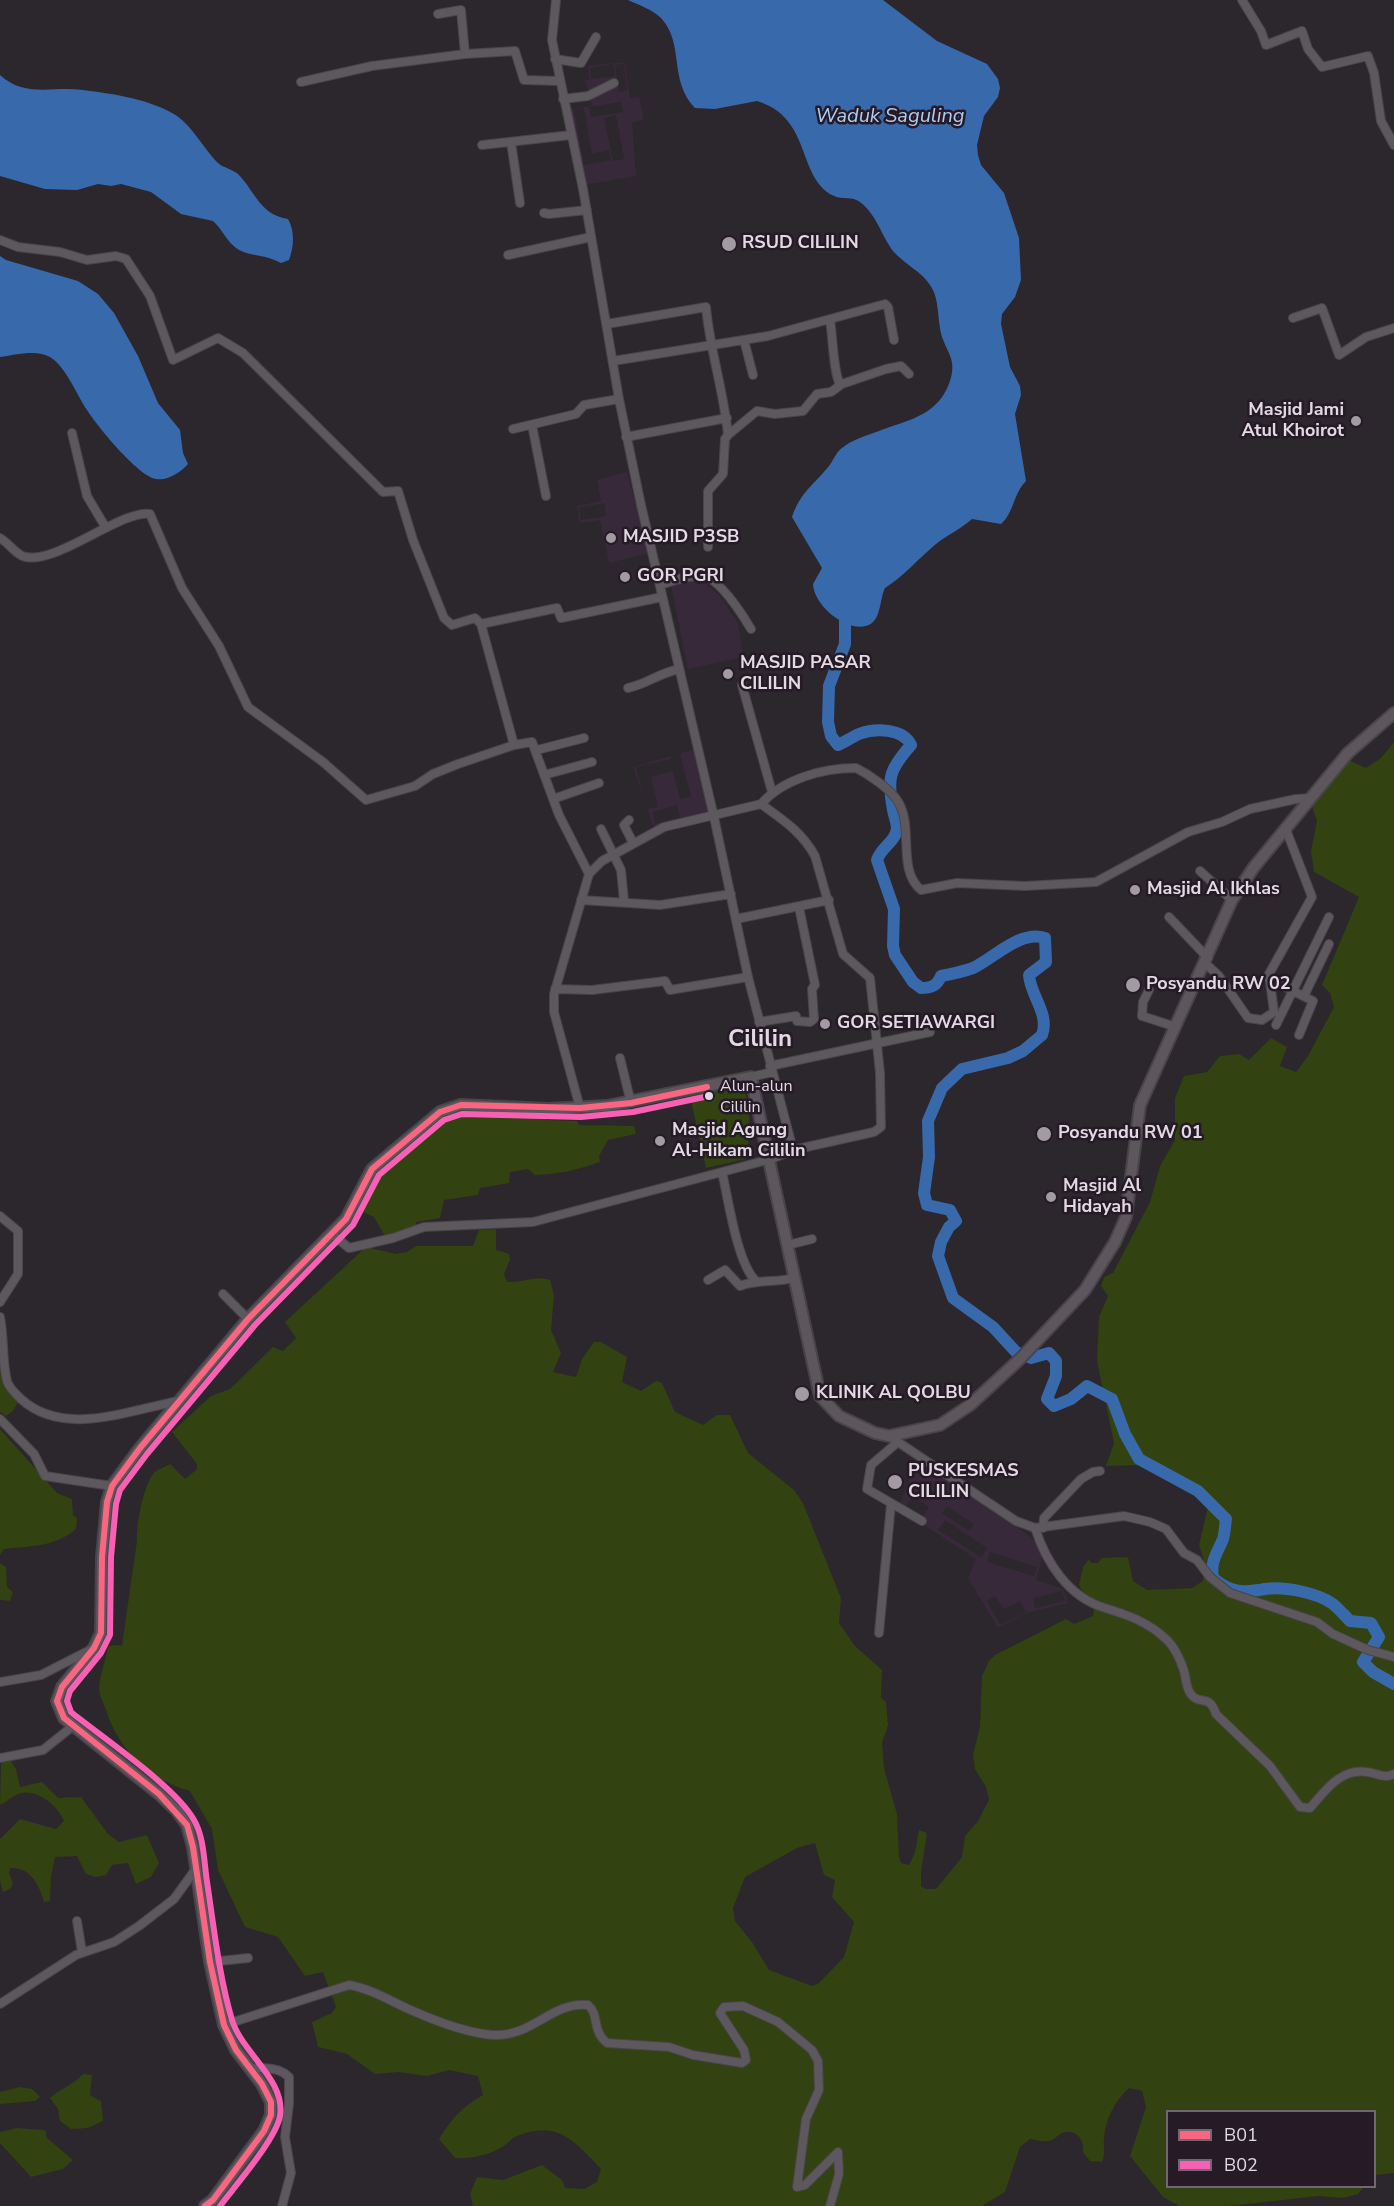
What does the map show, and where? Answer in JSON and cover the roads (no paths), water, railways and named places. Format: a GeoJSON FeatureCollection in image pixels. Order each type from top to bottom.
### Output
{"type":"FeatureCollection","features":[{"type":"Feature","properties":{"kind":"main road"},"geometry":{"type":"LineString","coordinates":[[205,2206],[213,2200],[269,2122],[271,2102],[236,2050],[224,2025],[210,1962],[193,1847],[183,1817],[159,1794],[73,1726],[60,1713],[58,1695],[94,1648],[102,1626],[102,1557],[106,1502],[112,1486],[248,1319],[333,1235],[346,1219],[372,1169],[440,1112],[470,1104],[580,1108],[630,1103],[752,1077],[820,1396],[839,1416],[893,1439],[930,1428],[955,1417],[1034,1346],[1085,1290],[1123,1226],[1130,1200],[1140,1105],[1232,900],[1254,867],[1286,827],[1362,738],[1394,712]]}},
{"type":"Feature","properties":{"kind":"street"},"geometry":{"type":"LineString","coordinates":[[555,0],[551,30],[555,59],[587,210],[626,437],[714,817],[748,977],[793,1150]]}},
{"type":"Feature","properties":{"kind":"street"},"geometry":{"type":"LineString","coordinates":[[1242,0],[1261,31],[1266,45],[1302,31],[1308,48],[1322,67],[1368,56],[1373,71],[1381,121],[1394,145]]}},
{"type":"Feature","properties":{"kind":"street"},"geometry":{"type":"LineString","coordinates":[[438,14],[461,10],[465,54]]}},
{"type":"Feature","properties":{"kind":"street"},"geometry":{"type":"LineString","coordinates":[[555,59],[581,63],[596,37]]}},
{"type":"Feature","properties":{"kind":"street"},"geometry":{"type":"LineString","coordinates":[[301,82],[342,75],[372,66],[465,54],[515,51],[524,80],[559,81]]}},
{"type":"Feature","properties":{"kind":"street"},"geometry":{"type":"LineString","coordinates":[[563,99],[588,96],[614,83]]}},
{"type":"Feature","properties":{"kind":"street"},"geometry":{"type":"LineString","coordinates":[[482,145],[571,135]]}},
{"type":"Feature","properties":{"kind":"street"},"geometry":{"type":"LineString","coordinates":[[512,142],[520,203]]}},
{"type":"Feature","properties":{"kind":"street"},"geometry":{"type":"LineString","coordinates":[[544,213],[587,210]]}},
{"type":"Feature","properties":{"kind":"street"},"geometry":{"type":"LineString","coordinates":[[508,255],[591,237]]}},
{"type":"Feature","properties":{"kind":"street"},"geometry":{"type":"LineString","coordinates":[[0,240],[18,247],[60,252],[87,260],[116,256],[126,259],[150,296],[172,359],[195,351],[217,338],[243,353],[374,484],[383,492],[398,491],[413,540],[444,618],[452,625],[475,618],[481,624],[514,745]]}},
{"type":"Feature","properties":{"kind":"street"},"geometry":{"type":"LineString","coordinates":[[613,361],[744,340],[830,320],[868,307],[886,305],[894,340]]}},
{"type":"Feature","properties":{"kind":"street"},"geometry":{"type":"LineString","coordinates":[[607,324],[705,306],[710,345],[727,418],[728,435]]}},
{"type":"Feature","properties":{"kind":"street"},"geometry":{"type":"LineString","coordinates":[[1293,318],[1322,308],[1339,355],[1366,337],[1394,328]]}},
{"type":"Feature","properties":{"kind":"street"},"geometry":{"type":"LineString","coordinates":[[830,320],[836,373],[840,385]]}},
{"type":"Feature","properties":{"kind":"street"},"geometry":{"type":"LineString","coordinates":[[744,340],[753,375]]}},
{"type":"Feature","properties":{"kind":"street"},"geometry":{"type":"LineString","coordinates":[[708,547],[708,491],[723,474],[724,439],[728,435],[757,411],[775,414],[803,411],[817,394],[831,392],[840,385],[899,366],[909,374]]}},
{"type":"Feature","properties":{"kind":"street"},"geometry":{"type":"LineString","coordinates":[[513,429],[576,414],[584,405],[619,399]]}},
{"type":"Feature","properties":{"kind":"street"},"geometry":{"type":"LineString","coordinates":[[626,437],[727,418]]}},
{"type":"Feature","properties":{"kind":"street"},"geometry":{"type":"LineString","coordinates":[[532,425],[546,496]]}},
{"type":"Feature","properties":{"kind":"street"},"geometry":{"type":"LineString","coordinates":[[72,433],[87,496],[106,528]]}},
{"type":"Feature","properties":{"kind":"street"},"geometry":{"type":"LineString","coordinates":[[0,538],[20,555],[28,558],[67,546],[144,513],[152,515],[182,588],[219,646],[248,707],[323,762],[364,800],[415,786],[433,774],[530,741],[537,750],[553,799],[589,874]]}},
{"type":"Feature","properties":{"kind":"street"},"geometry":{"type":"LineString","coordinates":[[660,585],[692,576],[705,576],[731,600],[751,629]]}},
{"type":"Feature","properties":{"kind":"street"},"geometry":{"type":"LineString","coordinates":[[481,624],[554,608],[557,608],[561,618],[662,597]]}},
{"type":"Feature","properties":{"kind":"street"},"geometry":{"type":"LineString","coordinates":[[628,688],[643,685],[657,674],[679,669]]}},
{"type":"Feature","properties":{"kind":"street"},"geometry":{"type":"LineString","coordinates":[[742,685],[772,792]]}},
{"type":"Feature","properties":{"kind":"street"},"geometry":{"type":"LineString","coordinates":[[537,750],[584,738]]}},
{"type":"Feature","properties":{"kind":"street"},"geometry":{"type":"LineString","coordinates":[[544,775],[592,762]]}},
{"type":"Feature","properties":{"kind":"street"},"geometry":{"type":"LineString","coordinates":[[580,1108],[553,1006],[555,989],[581,900],[589,874],[614,854],[664,827],[714,817],[761,804],[772,792],[805,777],[856,768],[897,798],[906,825],[911,877],[918,887],[925,890],[957,883],[1025,886],[1096,882],[1188,832],[1214,825],[1250,809],[1311,798]]}},
{"type":"Feature","properties":{"kind":"street"},"geometry":{"type":"LineString","coordinates":[[553,799],[598,783]]}},
{"type":"Feature","properties":{"kind":"street"},"geometry":{"type":"LineString","coordinates":[[333,1235],[348,1248],[393,1238],[424,1227],[533,1222],[771,1159],[793,1150],[879,1130],[877,1044],[871,980],[843,954],[815,856],[807,842],[795,829],[761,804]]}},
{"type":"Feature","properties":{"kind":"street"},"geometry":{"type":"LineString","coordinates":[[629,820],[624,825],[633,843]]}},
{"type":"Feature","properties":{"kind":"street"},"geometry":{"type":"LineString","coordinates":[[1169,917],[1207,960],[1252,1021],[1269,1018],[1274,1012],[1269,980],[1271,969],[1312,897],[1286,827]]}},
{"type":"Feature","properties":{"kind":"street"},"geometry":{"type":"LineString","coordinates":[[601,829],[623,878],[624,901]]}},
{"type":"Feature","properties":{"kind":"street"},"geometry":{"type":"LineString","coordinates":[[1200,871],[1232,900]]}},
{"type":"Feature","properties":{"kind":"street"},"geometry":{"type":"LineString","coordinates":[[581,900],[660,905],[730,894]]}},
{"type":"Feature","properties":{"kind":"street"},"geometry":{"type":"LineString","coordinates":[[736,919],[829,900]]}},
{"type":"Feature","properties":{"kind":"street"},"geometry":{"type":"LineString","coordinates":[[759,1022],[796,1016],[797,1021],[810,1022],[814,1019],[812,988],[815,985],[799,907]]}},
{"type":"Feature","properties":{"kind":"street"},"geometry":{"type":"LineString","coordinates":[[1276,1025],[1291,990],[1329,917]]}},
{"type":"Feature","properties":{"kind":"street"},"geometry":{"type":"LineString","coordinates":[[1304,996],[1329,944]]}},
{"type":"Feature","properties":{"kind":"street"},"geometry":{"type":"LineString","coordinates":[[555,989],[592,990],[665,981],[670,990],[748,977]]}},
{"type":"Feature","properties":{"kind":"street"},"geometry":{"type":"LineString","coordinates":[[1269,980],[1312,1000],[1313,1004],[1299,1035]]}},
{"type":"Feature","properties":{"kind":"street"},"geometry":{"type":"LineString","coordinates":[[1149,990],[1143,1002],[1142,1016],[1176,1027]]}},
{"type":"Feature","properties":{"kind":"street"},"geometry":{"type":"LineString","coordinates":[[752,1077],[771,1069],[930,1032]]}},
{"type":"Feature","properties":{"kind":"street"},"geometry":{"type":"LineString","coordinates":[[620,1058],[630,1103]]}},
{"type":"Feature","properties":{"kind":"street"},"geometry":{"type":"LineString","coordinates":[[722,1172],[737,1240],[750,1275],[755,1280]]}},
{"type":"Feature","properties":{"kind":"street"},"geometry":{"type":"LineString","coordinates":[[0,1216],[18,1231],[19,1271],[17,1278],[0,1302]]}},
{"type":"Feature","properties":{"kind":"street"},"geometry":{"type":"LineString","coordinates":[[788,1245],[812,1239]]}},
{"type":"Feature","properties":{"kind":"street"},"geometry":{"type":"LineString","coordinates":[[708,1280],[725,1270],[740,1286],[755,1280],[777,1282],[794,1278]]}},
{"type":"Feature","properties":{"kind":"street"},"geometry":{"type":"LineString","coordinates":[[223,1294],[248,1319]]}},
{"type":"Feature","properties":{"kind":"street"},"geometry":{"type":"LineString","coordinates":[[0,1317],[8,1382],[29,1406],[43,1413],[58,1419],[78,1420],[180,1401]]}},
{"type":"Feature","properties":{"kind":"street"},"geometry":{"type":"LineString","coordinates":[[0,1419],[33,1454],[45,1476],[112,1486]]}},
{"type":"Feature","properties":{"kind":"street"},"geometry":{"type":"LineString","coordinates":[[922,1521],[867,1489],[871,1466],[893,1439],[1016,1521],[1039,1528],[1124,1516],[1150,1522],[1166,1529],[1184,1553],[1197,1560],[1210,1577],[1230,1593],[1317,1622],[1333,1634],[1372,1652],[1394,1657]]}},
{"type":"Feature","properties":{"kind":"street"},"geometry":{"type":"LineString","coordinates":[[1100,1472],[1093,1472],[1082,1479],[1044,1518],[1039,1528],[1046,1558],[1066,1584],[1096,1605],[1136,1618],[1167,1639],[1184,1669],[1190,1693],[1194,1698],[1213,1704],[1216,1714],[1269,1766],[1300,1807],[1310,1808],[1319,1794],[1349,1773],[1367,1772],[1387,1777],[1394,1774]]}},
{"type":"Feature","properties":{"kind":"street"},"geometry":{"type":"LineString","coordinates":[[879,1633],[891,1504]]}},
{"type":"Feature","properties":{"kind":"street"},"geometry":{"type":"LineString","coordinates":[[0,1683],[41,1675],[94,1648]]}},
{"type":"Feature","properties":{"kind":"street"},"geometry":{"type":"LineString","coordinates":[[0,1758],[42,1750],[57,1741],[73,1726]]}},
{"type":"Feature","properties":{"kind":"street"},"geometry":{"type":"LineString","coordinates":[[0,2004],[82,1952],[114,1942],[163,1909],[184,1887],[195,1870]]}},
{"type":"Feature","properties":{"kind":"street"},"geometry":{"type":"LineString","coordinates":[[77,1921],[82,1952]]}},
{"type":"Feature","properties":{"kind":"street"},"geometry":{"type":"LineString","coordinates":[[210,1962],[248,1958]]}},
{"type":"Feature","properties":{"kind":"street"},"geometry":{"type":"LineString","coordinates":[[224,2025],[349,1985],[370,1991],[445,2024],[494,2035],[525,2030],[562,2007],[588,2005],[594,2015],[599,2037],[607,2043],[669,2047],[693,2055],[742,2063],[746,2060],[744,2050],[720,2013],[724,2007],[743,2006],[778,2022],[812,2050],[818,2061],[819,2090],[806,2119],[797,2187],[805,2185],[838,2152],[840,2174],[830,2206]]}},
{"type":"Feature","properties":{"kind":"street"},"geometry":{"type":"LineString","coordinates":[[250,2069],[269,2068],[282,2071],[290,2077],[290,2104],[285,2137],[291,2173],[282,2206]]}},
{"type":"Feature","properties":{"kind":"water","name":"Waduk Saguling"},"geometry":{"type":"Polygon","coordinates":[[[628,0],[883,0],[937,41],[987,64],[998,79],[1000,88],[998,97],[984,116],[977,145],[981,165],[1004,193],[1019,238],[1021,280],[1015,297],[1002,314],[1001,324],[1010,367],[1020,386],[1021,395],[1015,414],[1026,481],[1018,492],[1009,514],[1001,524],[972,519],[940,541],[885,588],[877,616],[872,623],[855,626],[845,623],[827,611],[820,602],[813,584],[822,568],[792,517],[803,495],[846,445],[924,413],[939,401],[949,385],[952,364],[940,328],[936,298],[930,285],[922,276],[893,251],[866,207],[857,200],[834,196],[822,187],[814,176],[796,134],[787,120],[775,109],[757,101],[715,109],[695,108],[682,86],[673,39],[668,28],[654,13],[628,0]]]}},
{"type":"Feature","properties":{"kind":"water"},"geometry":{"type":"Polygon","coordinates":[[[0,75],[9,82],[29,89],[83,90],[140,100],[179,117],[218,163],[238,174],[264,207],[279,217],[288,219],[293,239],[289,260],[281,263],[239,250],[231,244],[213,221],[181,214],[151,192],[121,184],[111,186],[98,184],[77,190],[45,189],[0,176],[0,75]]]}},
{"type":"Feature","properties":{"kind":"water"},"geometry":{"type":"Polygon","coordinates":[[[0,256],[6,260],[78,281],[98,294],[114,313],[138,356],[158,403],[180,430],[183,453],[188,464],[182,470],[170,477],[156,479],[139,469],[99,427],[66,374],[50,357],[32,353],[0,357],[0,256]]]}},
{"type":"Feature","properties":{"kind":"waterway"},"geometry":{"type":"LineString","coordinates":[[845,606],[845,644],[829,686],[828,722],[831,736],[838,745],[856,735],[880,730],[902,735],[911,745],[894,768],[890,782],[897,826],[896,833],[877,860],[894,909],[893,946],[895,955],[913,982],[921,988],[928,988],[936,984],[941,976],[973,968],[1017,941],[1026,938],[1045,938],[1046,962],[1029,975],[1042,1012],[1044,1027],[1042,1035],[1023,1051],[1008,1058],[962,1069],[942,1088],[928,1121],[929,1157],[924,1193],[927,1205],[950,1210],[956,1221],[949,1227],[941,1242],[938,1256],[953,1298],[993,1327],[1016,1352],[1031,1358],[1049,1353],[1056,1361],[1056,1376],[1047,1399],[1054,1406],[1071,1399],[1087,1386],[1112,1399],[1125,1434],[1139,1459],[1198,1491],[1226,1519],[1223,1539],[1213,1562],[1213,1578],[1237,1591],[1273,1588],[1301,1591],[1327,1600],[1350,1621],[1371,1623],[1379,1637],[1363,1662],[1373,1672],[1394,1684]]}},
{"type":"Feature","properties":{"kind":"place","name":"RSUD CILILIN"},"geometry":{"type":"Point","coordinates":[729,244]}},
{"type":"Feature","properties":{"kind":"place","name":"Masjid Jami Atul Khoirot"},"geometry":{"type":"Point","coordinates":[1356,421]}},
{"type":"Feature","properties":{"kind":"place","name":"MASJID P3SB"},"geometry":{"type":"Point","coordinates":[611,538]}},
{"type":"Feature","properties":{"kind":"place","name":"GOR PGRI"},"geometry":{"type":"Point","coordinates":[625,577]}},
{"type":"Feature","properties":{"kind":"place","name":"MASJID PASAR CILILIN"},"geometry":{"type":"Point","coordinates":[728,674]}},
{"type":"Feature","properties":{"kind":"place","name":"Masjid Al Ikhlas"},"geometry":{"type":"Point","coordinates":[1135,890]}},
{"type":"Feature","properties":{"kind":"place","name":"Posyandu RW 02"},"geometry":{"type":"Point","coordinates":[1133,985]}},
{"type":"Feature","properties":{"kind":"place","name":"GOR SETIAWARGI"},"geometry":{"type":"Point","coordinates":[825,1024]}},
{"type":"Feature","properties":{"kind":"place","name":"Alun-alun Cililin"},"geometry":{"type":"Point","coordinates":[709,1096]}},
{"type":"Feature","properties":{"kind":"place","name":"Posyandu RW 01"},"geometry":{"type":"Point","coordinates":[1044,1134]}},
{"type":"Feature","properties":{"kind":"place","name":"Masjid Agung Al-Hikam Cililin"},"geometry":{"type":"Point","coordinates":[660,1141]}},
{"type":"Feature","properties":{"kind":"place","name":"Masjid Al Hidayah"},"geometry":{"type":"Point","coordinates":[1051,1197]}},
{"type":"Feature","properties":{"kind":"place","name":"KLINIK AL QOLBU"},"geometry":{"type":"Point","coordinates":[802,1394]}},
{"type":"Feature","properties":{"kind":"place","name":"PUSKESMAS CILILIN"},"geometry":{"type":"Point","coordinates":[895,1482]}},
{"type":"Feature","properties":{"kind":"district","name":"Cililin"},"geometry":{"type":"Point","coordinates":[760,1040]}}]}
